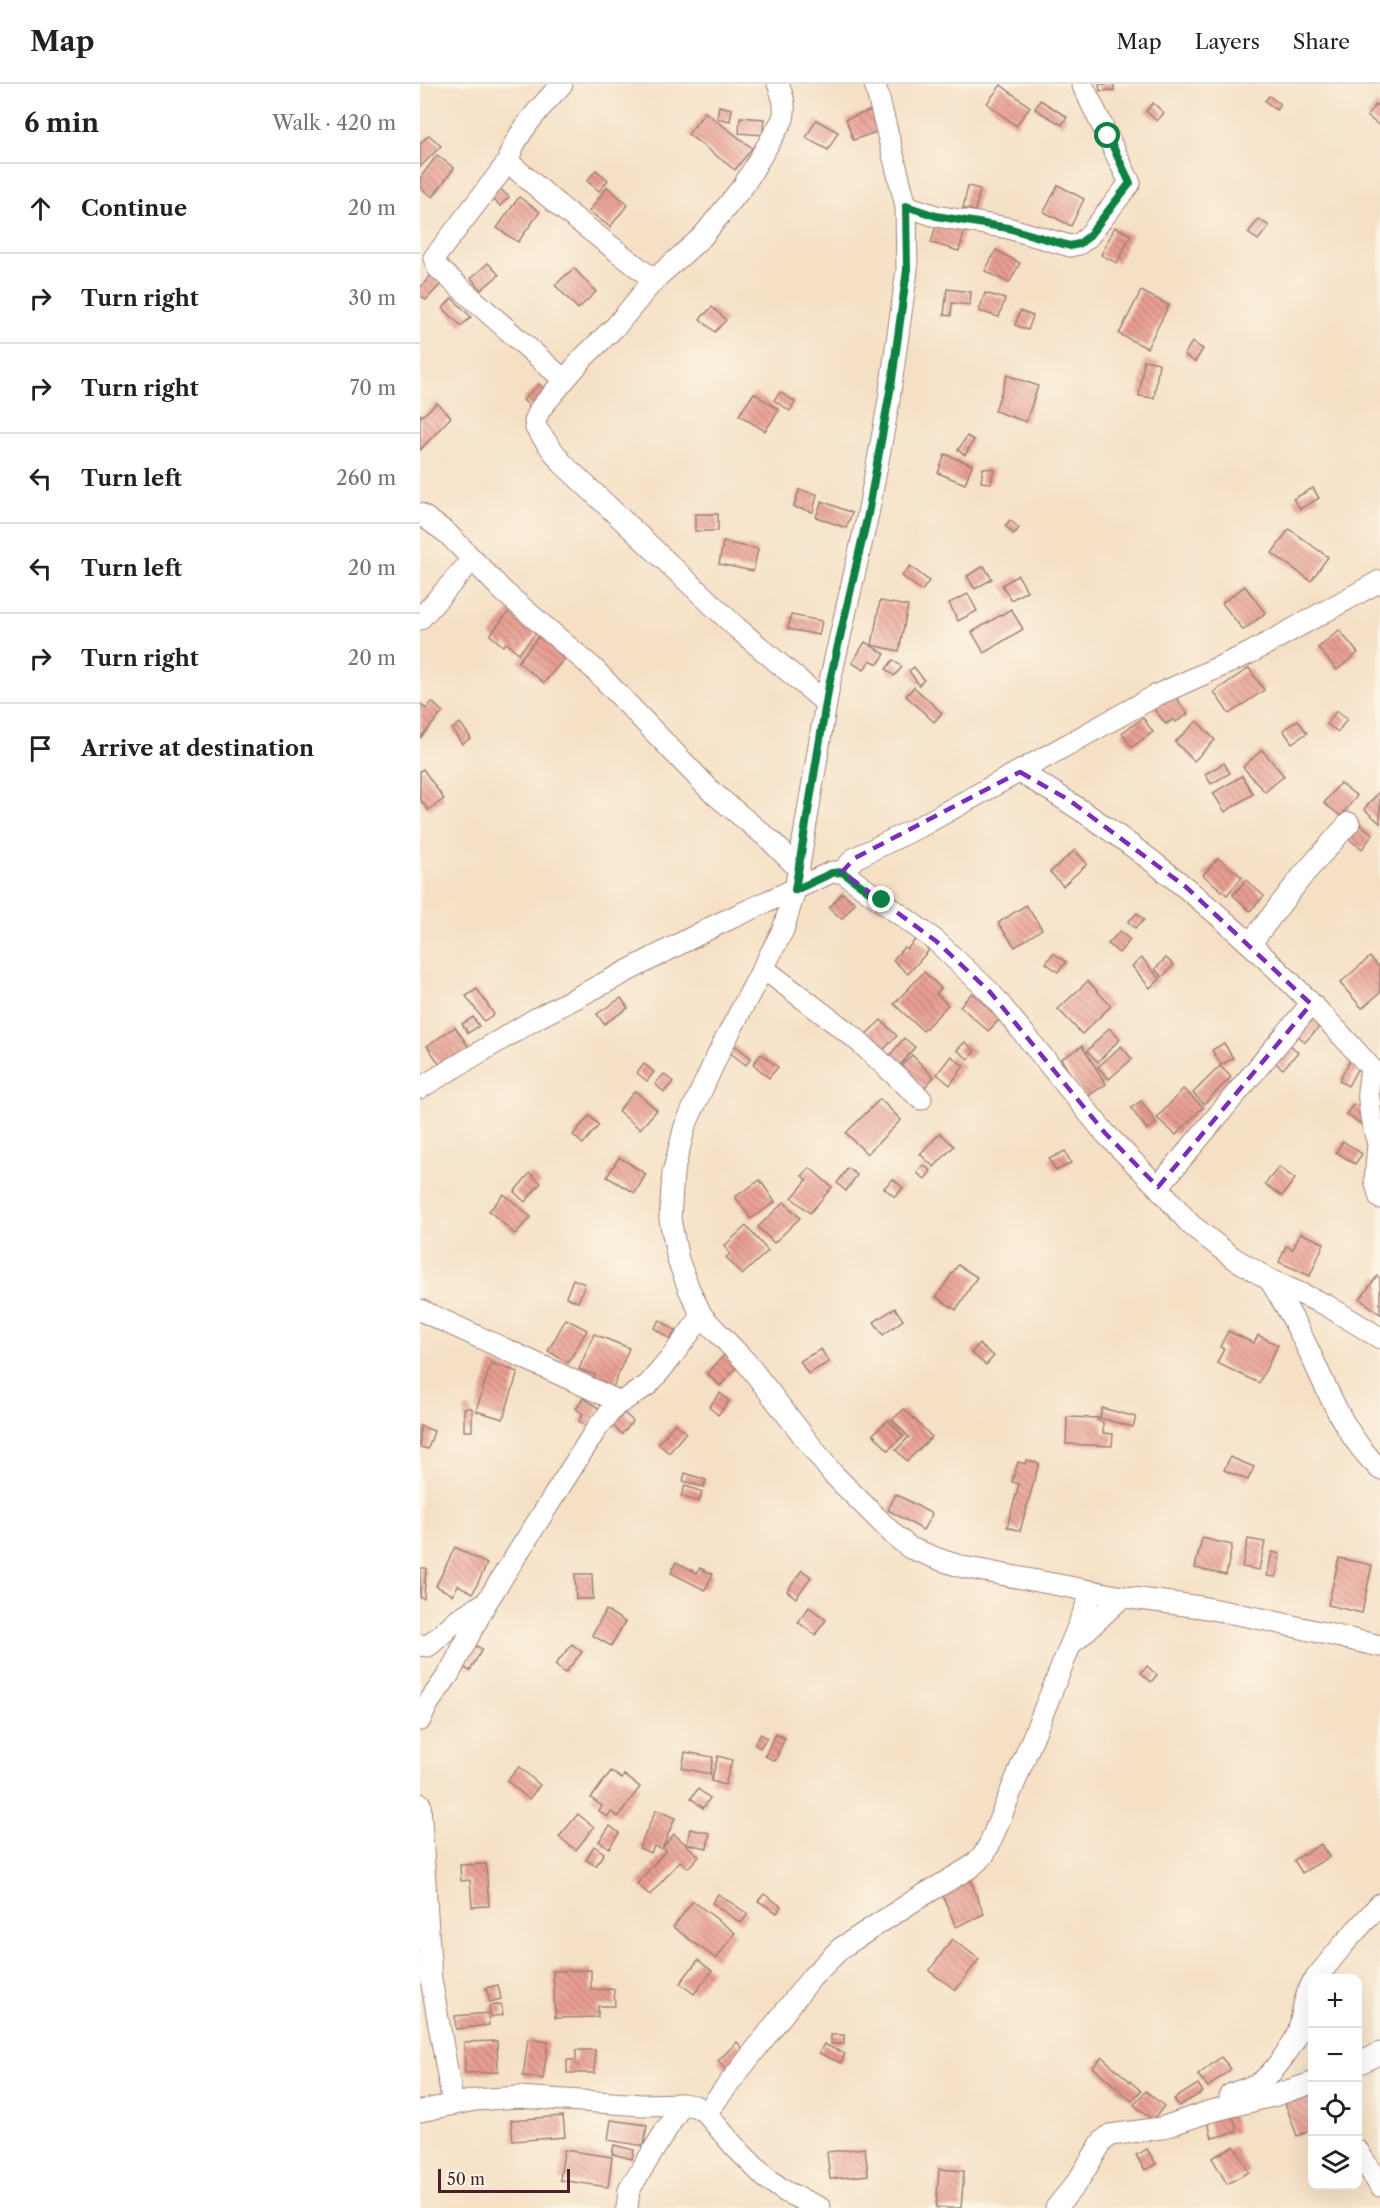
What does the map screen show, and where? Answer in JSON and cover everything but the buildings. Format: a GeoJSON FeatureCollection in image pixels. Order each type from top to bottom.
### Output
{"type":"FeatureCollection","features":[{"type":"Feature","properties":{"kind":"street"},"geometry":{"type":"LineString","coordinates":[[562,84],[538,111],[512,149],[508,162],[434,258],[438,268],[564,380]]}},
{"type":"Feature","properties":{"kind":"street"},"geometry":{"type":"LineString","coordinates":[[778,84],[784,97],[783,119],[744,185],[702,237],[654,280],[617,325],[585,356],[540,409],[535,421],[539,434],[562,463],[737,628],[826,703]]}},
{"type":"Feature","properties":{"kind":"street"},"geometry":{"type":"LineString","coordinates":[[875,84],[906,206],[907,270],[892,380],[868,514],[826,703],[795,890],[783,930],[720,1050],[685,1126],[673,1173],[670,1219],[678,1260],[702,1316],[746,1362],[832,1473],[910,1548],[963,1567],[1092,1592],[1211,1609],[1380,1646]]}},
{"type":"Feature","properties":{"kind":"street"},"geometry":{"type":"LineString","coordinates":[[906,206],[936,216],[1008,228],[1070,246],[1079,244],[1088,237],[1130,183],[1082,84]]}},
{"type":"Feature","properties":{"kind":"street"},"geometry":{"type":"LineString","coordinates":[[508,162],[654,280]]}},
{"type":"Feature","properties":{"kind":"street"},"geometry":{"type":"LineString","coordinates":[[420,514],[447,532],[504,592],[593,668],[712,792],[770,840],[798,868]]}},
{"type":"Feature","properties":{"kind":"street"},"geometry":{"type":"LineString","coordinates":[[420,619],[473,559]]}},
{"type":"Feature","properties":{"kind":"street"},"geometry":{"type":"LineString","coordinates":[[420,1088],[537,1018],[776,896],[832,873],[842,872],[855,858],[921,826],[1157,694],[1250,653],[1380,581]]}},
{"type":"Feature","properties":{"kind":"street"},"geometry":{"type":"LineString","coordinates":[[1020,772],[1069,800],[1186,887],[1251,944],[1371,1068],[1368,1091],[1371,1118],[1378,1144],[1376,1180],[1380,1197]]}},
{"type":"Feature","properties":{"kind":"street"},"geometry":{"type":"LineString","coordinates":[[1251,944],[1304,875],[1349,823]]}},
{"type":"Feature","properties":{"kind":"street"},"geometry":{"type":"LineString","coordinates":[[842,872],[936,940],[990,992],[1105,1133],[1158,1187],[1190,1224],[1232,1257],[1270,1280],[1326,1305],[1380,1338]]}},
{"type":"Feature","properties":{"kind":"street"},"geometry":{"type":"LineString","coordinates":[[764,968],[855,1038],[921,1099]]}},
{"type":"Feature","properties":{"kind":"street"},"geometry":{"type":"LineString","coordinates":[[1158,1187],[1311,1004]]}},
{"type":"Feature","properties":{"kind":"street"},"geometry":{"type":"LineString","coordinates":[[1270,1280],[1298,1329],[1339,1415],[1380,1469]]}},
{"type":"Feature","properties":{"kind":"street"},"geometry":{"type":"LineString","coordinates":[[420,1310],[620,1402]]}},
{"type":"Feature","properties":{"kind":"street"},"geometry":{"type":"LineString","coordinates":[[420,1720],[429,1702],[449,1674],[486,1603],[597,1428],[615,1406],[648,1385],[702,1316]]}},
{"type":"Feature","properties":{"kind":"street"},"geometry":{"type":"LineString","coordinates":[[706,2112],[812,1977],[841,1948],[971,1867],[983,1856],[1092,1592]]}},
{"type":"Feature","properties":{"kind":"street"},"geometry":{"type":"LineString","coordinates":[[1071,1644],[1122,1597]]}},
{"type":"Feature","properties":{"kind":"street"},"geometry":{"type":"LineString","coordinates":[[420,1645],[428,1646],[458,1619],[486,1603]]}},
{"type":"Feature","properties":{"kind":"street"},"geometry":{"type":"LineString","coordinates":[[420,1804],[431,1979],[453,2104]]}},
{"type":"Feature","properties":{"kind":"street"},"geometry":{"type":"LineString","coordinates":[[1319,1974],[1380,1904]]}},
{"type":"Feature","properties":{"kind":"street"},"geometry":{"type":"LineString","coordinates":[[1208,2112],[1232,2094],[1257,2085],[1266,2078],[1298,2032],[1308,1994]]}},
{"type":"Feature","properties":{"kind":"street"},"geometry":{"type":"LineString","coordinates":[[1362,2062],[1380,2053]]}},
{"type":"Feature","properties":{"kind":"street"},"geometry":{"type":"LineString","coordinates":[[1056,2208],[1078,2181],[1102,2142],[1110,2135],[1161,2128],[1208,2112],[1308,2084]]}},
{"type":"Feature","properties":{"kind":"street"},"geometry":{"type":"LineString","coordinates":[[420,2110],[519,2097],[695,2106],[706,2112],[734,2146],[766,2178],[786,2192],[820,2208]]}},
{"type":"Feature","properties":{"kind":"street"},"geometry":{"type":"LineString","coordinates":[[627,2208],[629,2190],[682,2104]]}},
{"type":"Feature","properties":{"kind":"street"},"geometry":{"type":"LineString","coordinates":[[1362,2157],[1380,2186]]}},
{"type":"Feature","properties":{"kind":"highlighted area"},"geometry":{"type":"Polygon","coordinates":[[[1020,772],[1069,800],[1186,887],[1311,1004],[1158,1187],[1105,1133],[990,992],[936,941],[842,872],[855,858],[1020,772]]]}},
{"type":"Feature","properties":{"kind":"route"},"geometry":{"type":"LineString","coordinates":[[882,900],[842,872],[832,873],[795,890],[829,685],[868,514],[892,380],[907,270],[906,206],[936,216],[1042,236],[1070,246],[1079,244],[1088,237],[1130,183],[1108,136]]}}]}
